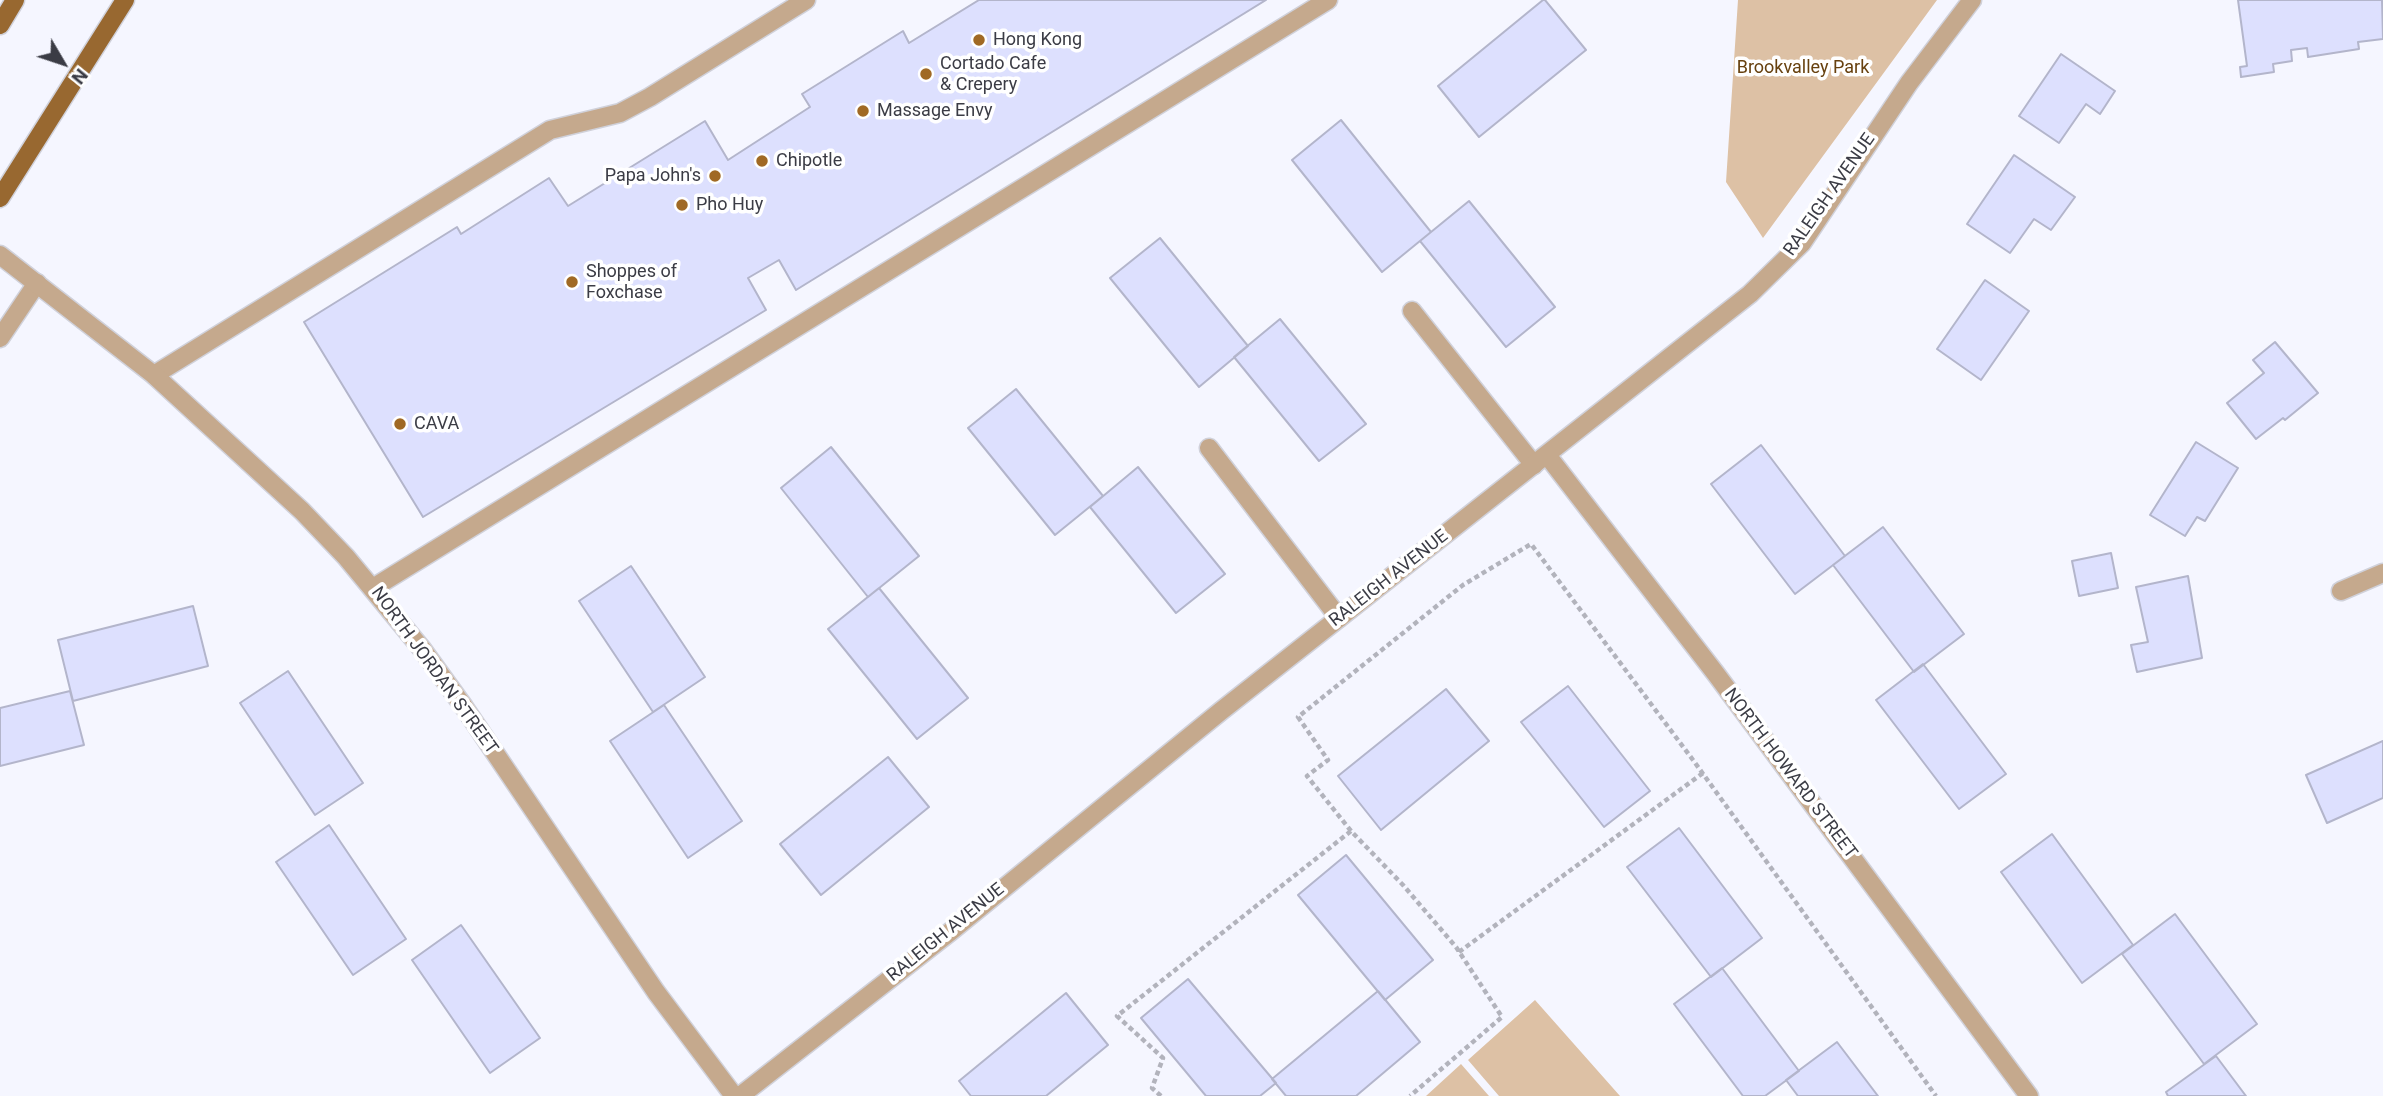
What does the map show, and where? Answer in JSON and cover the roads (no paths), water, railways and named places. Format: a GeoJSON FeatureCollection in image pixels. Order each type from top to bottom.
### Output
{"type":"FeatureCollection","features":[{"type":"Feature","properties":{"kind":"main road"},"geometry":{"type":"LineString","coordinates":[[0,25],[15,0]]}},
{"type":"Feature","properties":{"kind":"main road"},"geometry":{"type":"LineString","coordinates":[[0,198],[125,0]]}},
{"type":"Feature","properties":{"kind":"street"},"geometry":{"type":"LineString","coordinates":[[153,375],[550,130],[620,113],[806,0]]}},
{"type":"Feature","properties":{"kind":"street"},"geometry":{"type":"LineString","coordinates":[[373,588],[1328,0]]}},
{"type":"Feature","properties":{"kind":"street","name":"RALEIGH AVENUE"},"geometry":{"type":"LineString","coordinates":[[740,1096],[950,932],[1339,618],[1750,294],[1801,243],[1909,83],[1972,0]]}},
{"type":"Feature","properties":{"kind":"street","name":"NORTH JORDAN STREET"},"geometry":{"type":"LineString","coordinates":[[0,255],[153,375],[302,511],[373,588],[464,707],[656,992],[734,1096]]}},
{"type":"Feature","properties":{"kind":"street"},"geometry":{"type":"LineString","coordinates":[[0,338],[37,283]]}},
{"type":"Feature","properties":{"kind":"street","name":"NORTH HOWARD STREET"},"geometry":{"type":"LineString","coordinates":[[1412,311],[1541,460],[1716,674],[2029,1096]]}},
{"type":"Feature","properties":{"kind":"street"},"geometry":{"type":"LineString","coordinates":[[1209,448],[1339,618]]}},
{"type":"Feature","properties":{"kind":"street"},"geometry":{"type":"LineString","coordinates":[[2341,591],[2383,573]]}},
{"type":"Feature","properties":{"kind":"place","name":"Hong Kong"},"geometry":{"type":"Point","coordinates":[979,40]}},
{"type":"Feature","properties":{"kind":"place","name":"Cortado Cafe & Crepery"},"geometry":{"type":"Point","coordinates":[926,74]}},
{"type":"Feature","properties":{"kind":"place","name":"Massage Envy"},"geometry":{"type":"Point","coordinates":[863,111]}},
{"type":"Feature","properties":{"kind":"place","name":"Chipotle"},"geometry":{"type":"Point","coordinates":[762,161]}},
{"type":"Feature","properties":{"kind":"place","name":"Papa John's"},"geometry":{"type":"Point","coordinates":[715,176]}},
{"type":"Feature","properties":{"kind":"place","name":"Pho Huy"},"geometry":{"type":"Point","coordinates":[682,205]}},
{"type":"Feature","properties":{"kind":"place","name":"Shoppes of Foxchase"},"geometry":{"type":"Point","coordinates":[572,282]}},
{"type":"Feature","properties":{"kind":"place","name":"CAVA"},"geometry":{"type":"Point","coordinates":[400,424]}},
{"type":"Feature","properties":{"kind":"park label","name":"Brookvalley Park"},"geometry":{"type":"Point","coordinates":[1803,68]}}]}
